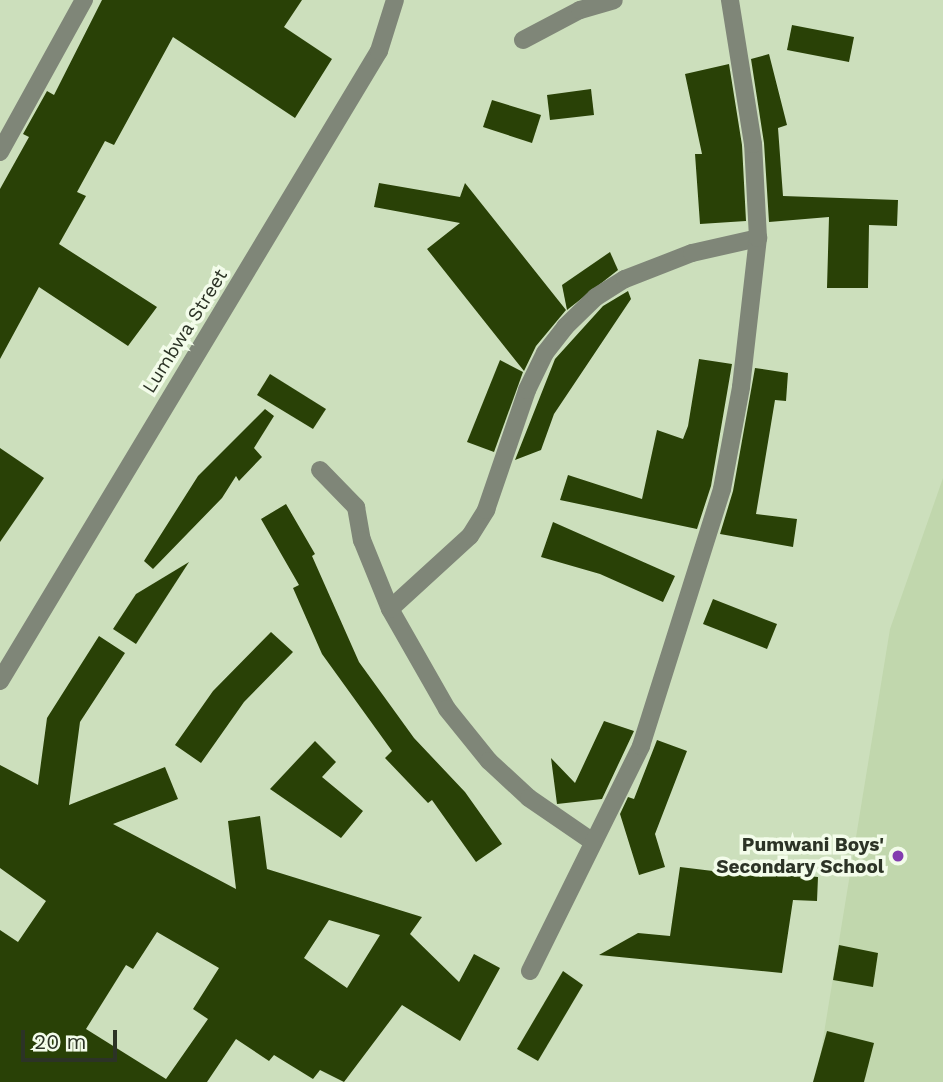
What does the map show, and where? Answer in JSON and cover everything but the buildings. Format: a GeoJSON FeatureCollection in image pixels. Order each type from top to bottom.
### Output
{"type":"FeatureCollection","features":[{"type":"Feature","properties":{"kind":"street"},"geometry":{"type":"LineString","coordinates":[[0,152],[84,0]]}},
{"type":"Feature","properties":{"kind":"street","name":"Lumbwa Street"},"geometry":{"type":"LineString","coordinates":[[0,681],[379,51],[395,0]]}},
{"type":"Feature","properties":{"kind":"street"},"geometry":{"type":"LineString","coordinates":[[523,40],[580,10],[614,0]]}},
{"type":"Feature","properties":{"kind":"street"},"geometry":{"type":"LineString","coordinates":[[530,971],[641,746],[722,489],[741,387],[758,238],[753,144],[730,0]]}},
{"type":"Feature","properties":{"kind":"street"},"geometry":{"type":"LineString","coordinates":[[390,610],[470,536],[486,510],[527,390],[545,353],[565,327],[596,297],[625,279],[692,253],[758,238]]}},
{"type":"Feature","properties":{"kind":"street"},"geometry":{"type":"LineString","coordinates":[[320,470],[356,507],[362,540],[390,610],[447,709],[489,761],[530,798],[593,842]]}},
{"type":"Feature","properties":{"kind":"shaded area","name":"Pumwani Boys' Secondary School"},"geometry":{"type":"Polygon","coordinates":[[[943,478],[943,1082],[816,1082],[890,629],[943,478]]]}},
{"type":"Feature","properties":{"kind":"place","name":"Pumwani Boys' Secondary School"},"geometry":{"type":"Point","coordinates":[898,856]}}]}
